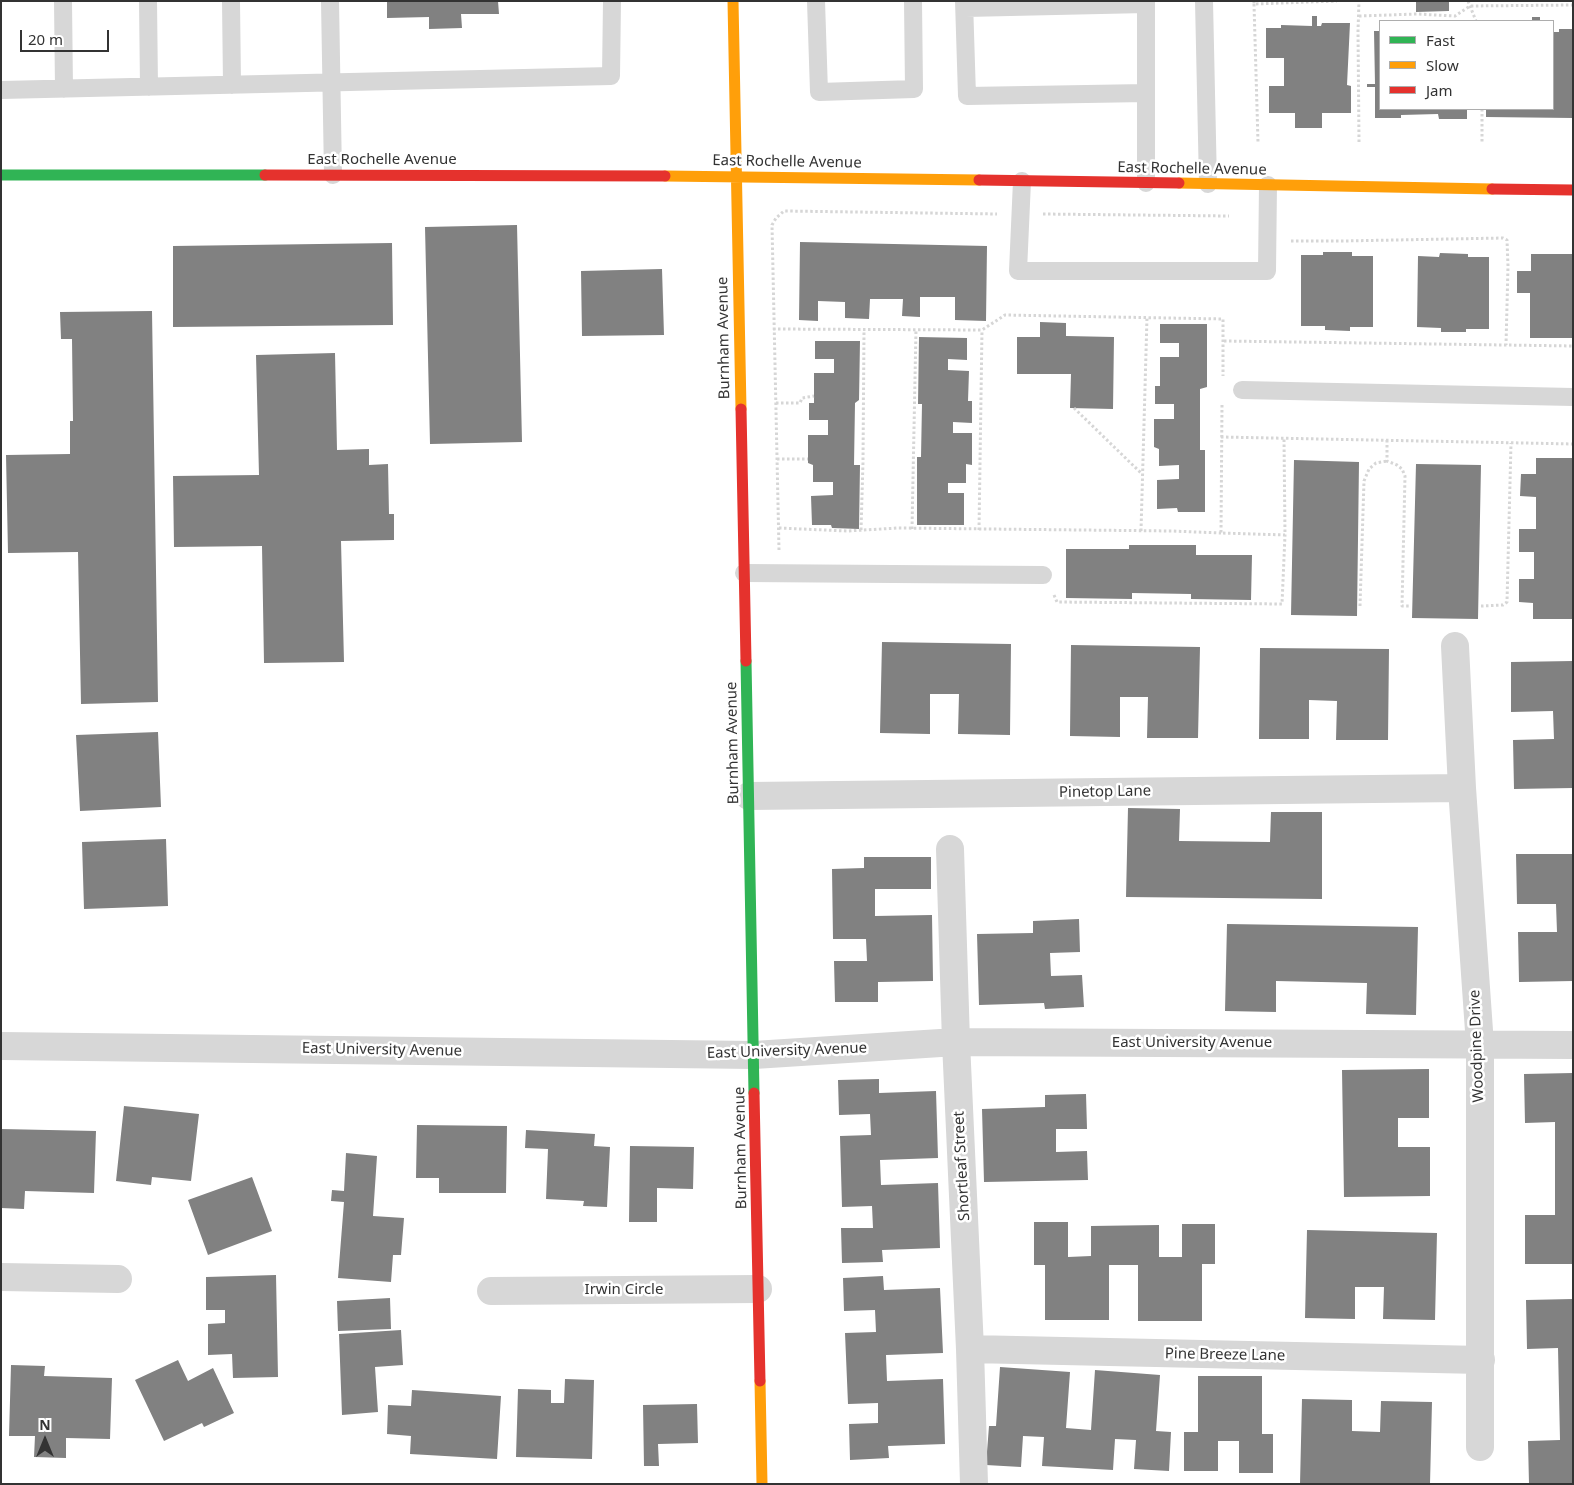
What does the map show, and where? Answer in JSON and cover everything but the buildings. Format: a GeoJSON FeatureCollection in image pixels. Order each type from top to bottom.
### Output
{"type":"FeatureCollection","features":[{"type":"Feature","properties":{"kind":"street","name":"Burnham Avenue"},"geometry":{"type":"LineString","coordinates":[[733,1],[762,1484]]}},
{"type":"Feature","properties":{"kind":"street","name":"East Rochelle Avenue"},"geometry":{"type":"LineString","coordinates":[[1,175],[736,176],[1573,190]]}},
{"type":"Feature","properties":{"kind":"street","name":"Woodpine Drive"},"geometry":{"type":"LineString","coordinates":[[1455,646],[1462,788],[1480,1045],[1480,1447]]}},
{"type":"Feature","properties":{"kind":"street","name":"Pinetop Lane"},"geometry":{"type":"LineString","coordinates":[[749,796],[1462,788]]}},
{"type":"Feature","properties":{"kind":"street","name":"Shortleaf Street"},"geometry":{"type":"LineString","coordinates":[[950,849],[974,1484]]}},
{"type":"Feature","properties":{"kind":"street","name":"East University Avenue"},"geometry":{"type":"LineString","coordinates":[[1,1046],[754,1055],[956,1042],[1573,1045]]}},
{"type":"Feature","properties":{"kind":"street"},"geometry":{"type":"LineString","coordinates":[[1,1277],[118,1279]]}},
{"type":"Feature","properties":{"kind":"street","name":"Irwin Circle"},"geometry":{"type":"LineString","coordinates":[[491,1291],[758,1289]]}},
{"type":"Feature","properties":{"kind":"street","name":"Pine Breeze Lane"},"geometry":{"type":"LineString","coordinates":[[970,1349],[1481,1360]]}},
{"type":"Feature","properties":{"kind":"lane"},"geometry":{"type":"LineString","coordinates":[[62,1],[64,89]]}},
{"type":"Feature","properties":{"kind":"lane"},"geometry":{"type":"LineString","coordinates":[[148,1],[150,87]]}},
{"type":"Feature","properties":{"kind":"lane"},"geometry":{"type":"LineString","coordinates":[[231,1],[232,85]]}},
{"type":"Feature","properties":{"kind":"lane"},"geometry":{"type":"LineString","coordinates":[[330,1],[333,175]]}},
{"type":"Feature","properties":{"kind":"lane"},"geometry":{"type":"LineString","coordinates":[[1,90],[611,76],[612,1]]}},
{"type":"Feature","properties":{"kind":"lane"},"geometry":{"type":"LineString","coordinates":[[816,1],[819,92],[914,89],[914,1]]}},
{"type":"Feature","properties":{"kind":"lane"},"geometry":{"type":"LineString","coordinates":[[1204,1],[1208,184]]}},
{"type":"Feature","properties":{"kind":"lane"},"geometry":{"type":"LineString","coordinates":[[1146,93],[967,96],[965,4],[1146,2],[1146,93],[1146,183]]}},
{"type":"Feature","properties":{"kind":"lane"},"geometry":{"type":"LineString","coordinates":[[1022,181],[1018,271],[1267,271],[1268,185]]}},
{"type":"Feature","properties":{"kind":"lane"},"geometry":{"type":"LineString","coordinates":[[1242,390],[1573,397]]}},
{"type":"Feature","properties":{"kind":"lane"},"geometry":{"type":"LineString","coordinates":[[744,573],[1043,575]]}},
{"type":"Feature","properties":{"kind":"path"},"geometry":{"type":"LineString","coordinates":[[1258,142],[1254,3],[1337,1]]}},
{"type":"Feature","properties":{"kind":"path"},"geometry":{"type":"LineString","coordinates":[[1359,1],[1359,142]]}},
{"type":"Feature","properties":{"kind":"path"},"geometry":{"type":"LineString","coordinates":[[1468,1],[1476,20]]}},
{"type":"Feature","properties":{"kind":"path"},"geometry":{"type":"LineString","coordinates":[[1359,16],[1417,14],[1455,16],[1470,6],[1573,5]]}},
{"type":"Feature","properties":{"kind":"path"},"geometry":{"type":"LineString","coordinates":[[1482,110],[1482,142]]}},
{"type":"Feature","properties":{"kind":"path"},"geometry":{"type":"LineString","coordinates":[[1268,240],[1342,241],[1503,238],[1507,240],[1508,266],[1506,345]]}},
{"type":"Feature","properties":{"kind":"path"},"geometry":{"type":"LineString","coordinates":[[773,329],[982,330],[1005,315],[1224,319],[1223,380]]}},
{"type":"Feature","properties":{"kind":"path"},"geometry":{"type":"LineString","coordinates":[[1141,531],[1147,317]]}},
{"type":"Feature","properties":{"kind":"path"},"geometry":{"type":"LineString","coordinates":[[912,529],[916,329]]}},
{"type":"Feature","properties":{"kind":"path"},"geometry":{"type":"LineString","coordinates":[[861,530],[864,330]]}},
{"type":"Feature","properties":{"kind":"path"},"geometry":{"type":"LineString","coordinates":[[979,530],[982,330]]}},
{"type":"Feature","properties":{"kind":"path"},"geometry":{"type":"LineString","coordinates":[[1224,341],[1573,346]]}},
{"type":"Feature","properties":{"kind":"path"},"geometry":{"type":"LineString","coordinates":[[776,403],[800,403],[802,398],[814,396]]}},
{"type":"Feature","properties":{"kind":"path"},"geometry":{"type":"LineString","coordinates":[[1222,532],[1223,399]]}},
{"type":"Feature","properties":{"kind":"path"},"geometry":{"type":"LineString","coordinates":[[1074,408],[1142,475]]}},
{"type":"Feature","properties":{"kind":"path"},"geometry":{"type":"LineString","coordinates":[[1222,437],[1573,444]]}},
{"type":"Feature","properties":{"kind":"path"},"geometry":{"type":"LineString","coordinates":[[1043,575],[1057,602],[1282,604],[1285,535],[1284,438]]}},
{"type":"Feature","properties":{"kind":"path"},"geometry":{"type":"LineString","coordinates":[[1386,462],[1387,440]]}},
{"type":"Feature","properties":{"kind":"path"},"geometry":{"type":"LineString","coordinates":[[1481,606],[1503,605],[1507,602],[1510,443]]}},
{"type":"Feature","properties":{"kind":"path"},"geometry":{"type":"LineString","coordinates":[[777,458],[808,458]]}},
{"type":"Feature","properties":{"kind":"path"},"geometry":{"type":"LineString","coordinates":[[1360,606],[1364,481],[1369,469],[1376,463],[1386,462],[1397,465],[1402,469],[1405,476],[1402,606],[1410,606]]}},
{"type":"Feature","properties":{"kind":"path"},"geometry":{"type":"LineString","coordinates":[[779,528],[846,531],[912,529],[1222,532],[1285,535]]}},
{"type":"Feature","properties":{"kind":"traffic: fast"},"geometry":{"type":"LineString","coordinates":[[1,175],[265,175]]}},
{"type":"Feature","properties":{"kind":"traffic: fast"},"geometry":{"type":"LineString","coordinates":[[746,661],[754,1093]]}},
{"type":"Feature","properties":{"kind":"traffic: slow"},"geometry":{"type":"LineString","coordinates":[[733,1],[741,409]]}},
{"type":"Feature","properties":{"kind":"traffic: slow"},"geometry":{"type":"LineString","coordinates":[[665,176],[979,180]]}},
{"type":"Feature","properties":{"kind":"traffic: slow"},"geometry":{"type":"LineString","coordinates":[[1179,183],[1492,189]]}},
{"type":"Feature","properties":{"kind":"traffic: slow"},"geometry":{"type":"LineString","coordinates":[[760,1381],[762,1484]]}},
{"type":"Feature","properties":{"kind":"traffic: jam"},"geometry":{"type":"LineString","coordinates":[[265,175],[665,176]]}},
{"type":"Feature","properties":{"kind":"traffic: jam"},"geometry":{"type":"LineString","coordinates":[[979,180],[1179,183]]}},
{"type":"Feature","properties":{"kind":"traffic: jam"},"geometry":{"type":"LineString","coordinates":[[1492,189],[1573,190]]}},
{"type":"Feature","properties":{"kind":"traffic: jam"},"geometry":{"type":"LineString","coordinates":[[741,409],[746,661]]}},
{"type":"Feature","properties":{"kind":"traffic: jam"},"geometry":{"type":"LineString","coordinates":[[754,1093],[760,1381]]}}]}
